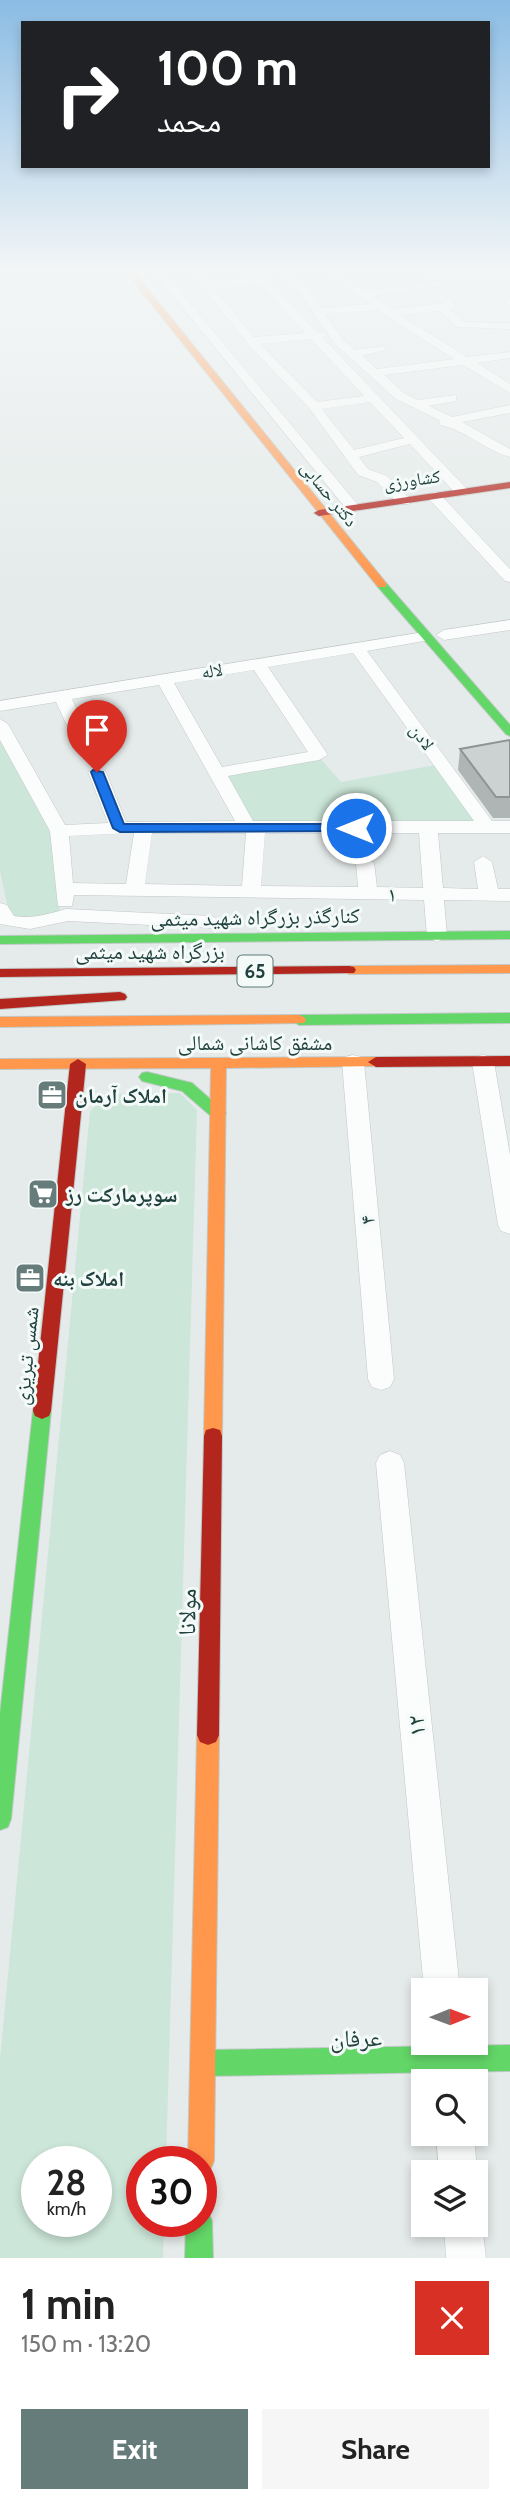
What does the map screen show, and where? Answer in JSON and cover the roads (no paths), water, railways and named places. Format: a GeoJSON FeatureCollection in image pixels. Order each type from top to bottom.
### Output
{"type":"FeatureCollection","features":[{"type":"Feature","properties":{"kind":"main road"},"geometry":{"type":"LineString","coordinates":[[197,376],[262,462],[285,471]]}},
{"type":"Feature","properties":{"kind":"main road","name":"دکتر حسابی"},"geometry":{"type":"LineString","coordinates":[[211,376],[319,513],[507,739]]}},
{"type":"Feature","properties":{"kind":"main road","name":"دکتر حسابی"},"geometry":{"type":"LineString","coordinates":[[229,376],[337,510],[510,714]]}},
{"type":"Feature","properties":{"kind":"main road","name":"کشاورزی"},"geometry":{"type":"LineString","coordinates":[[319,513],[462,492],[506,489]]}},
{"type":"Feature","properties":{"kind":"main road"},"geometry":{"type":"LineString","coordinates":[[444,635],[472,663]]}},
{"type":"Feature","properties":{"kind":"main road","name":"کنارگذر بزرگراه شهید میثمی"},"geometry":{"type":"LineString","coordinates":[[0,940],[212,930],[437,936],[510,935]]}},
{"type":"Feature","properties":{"kind":"main road"},"geometry":{"type":"LineString","coordinates":[[0,965],[132,967],[201,972]]}},
{"type":"Feature","properties":{"kind":"main road","name":"بزرگراه شهید میثمی"},"geometry":{"type":"LineString","coordinates":[[0,973],[510,969]]}},
{"type":"Feature","properties":{"kind":"main road","name":"بزرگراه شهید میثمی"},"geometry":{"type":"LineString","coordinates":[[0,993],[134,994],[0,1004]]}},
{"type":"Feature","properties":{"kind":"main road"},"geometry":{"type":"LineString","coordinates":[[0,1022],[510,1018]]}},
{"type":"Feature","properties":{"kind":"main road","name":"مشفق کاشانی شمالی"},"geometry":{"type":"LineString","coordinates":[[0,1064],[510,1061]]}},
{"type":"Feature","properties":{"kind":"main road","name":"مولانا"},"geometry":{"type":"LineString","coordinates":[[201,2146],[219,1063]]}},
{"type":"Feature","properties":{"kind":"main road","name":"شمس تبریزی"},"geometry":{"type":"LineString","coordinates":[[0,1819],[78,1064]]}},
{"type":"Feature","properties":{"kind":"main road"},"geometry":{"type":"LineString","coordinates":[[113,1079],[164,1077],[188,1086],[218,1113]]}},
{"type":"Feature","properties":{"kind":"main road"},"geometry":{"type":"LineString","coordinates":[[74,1102],[93,1087]]}},
{"type":"Feature","properties":{"kind":"main road","name":"عرفان"},"geometry":{"type":"LineString","coordinates":[[203,2063],[510,2058]]}},
{"type":"Feature","properties":{"kind":"main road"},"geometry":{"type":"LineString","coordinates":[[198,2258],[199,2237]]}},
{"type":"Feature","properties":{"kind":"street"},"geometry":{"type":"LineString","coordinates":[[245,376],[354,508]]}},
{"type":"Feature","properties":{"kind":"street"},"geometry":{"type":"LineString","coordinates":[[285,376],[314,406],[363,472],[382,479],[404,500]]}},
{"type":"Feature","properties":{"kind":"street"},"geometry":{"type":"LineString","coordinates":[[347,376],[414,430],[462,492]]}},
{"type":"Feature","properties":{"kind":"street"},"geometry":{"type":"LineString","coordinates":[[381,376],[417,404],[510,453]]}},
{"type":"Feature","properties":{"kind":"street"},"geometry":{"type":"LineString","coordinates":[[492,376],[510,388]]}},
{"type":"Feature","properties":{"kind":"street"},"geometry":{"type":"LineString","coordinates":[[314,406],[373,398]]}},
{"type":"Feature","properties":{"kind":"street"},"geometry":{"type":"LineString","coordinates":[[417,404],[452,398]]}},
{"type":"Feature","properties":{"kind":"street"},"geometry":{"type":"LineString","coordinates":[[351,455],[414,430],[510,409]]}},
{"type":"Feature","properties":{"kind":"street"},"geometry":{"type":"LineString","coordinates":[[450,440],[474,436]]}},
{"type":"Feature","properties":{"kind":"street"},"geometry":{"type":"LineString","coordinates":[[435,496],[510,578]]}},
{"type":"Feature","properties":{"kind":"street"},"geometry":{"type":"LineString","coordinates":[[444,635],[510,625]]}},
{"type":"Feature","properties":{"kind":"street","name":"لاله"},"geometry":{"type":"LineString","coordinates":[[0,706],[424,637]]}},
{"type":"Feature","properties":{"kind":"street","name":"لادن"},"geometry":{"type":"LineString","coordinates":[[357,648],[449,764],[487,827]]}},
{"type":"Feature","properties":{"kind":"street"},"geometry":{"type":"LineString","coordinates":[[217,773],[319,755],[258,664]]}},
{"type":"Feature","properties":{"kind":"street"},"geometry":{"type":"LineString","coordinates":[[164,679],[217,773],[252,828],[251,892]]}},
{"type":"Feature","properties":{"kind":"street"},"geometry":{"type":"LineString","coordinates":[[62,696],[86,747]]}},
{"type":"Feature","properties":{"kind":"street"},"geometry":{"type":"LineString","coordinates":[[0,724],[59,831],[66,915]]}},
{"type":"Feature","properties":{"kind":"street"},"geometry":{"type":"LineString","coordinates":[[97,772],[120,828]]}},
{"type":"Feature","properties":{"kind":"street"},"geometry":{"type":"LineString","coordinates":[[59,831],[144,827],[510,827]]}},
{"type":"Feature","properties":{"kind":"street"},"geometry":{"type":"LineString","coordinates":[[135,890],[144,827]]}},
{"type":"Feature","properties":{"kind":"street"},"geometry":{"type":"LineString","coordinates":[[428,827],[437,936]]}},
{"type":"Feature","properties":{"kind":"street"},"geometry":{"type":"LineString","coordinates":[[483,862],[489,895]]}},
{"type":"Feature","properties":{"kind":"street"},"geometry":{"type":"LineString","coordinates":[[365,863],[368,894]]}},
{"type":"Feature","properties":{"kind":"street","name":"۱"},"geometry":{"type":"LineString","coordinates":[[65,889],[510,895]]}},
{"type":"Feature","properties":{"kind":"street"},"geometry":{"type":"LineString","coordinates":[[0,909],[7,920],[22,924],[52,921],[66,915],[212,930],[214,892]]}},
{"type":"Feature","properties":{"kind":"street","name":"۴"},"geometry":{"type":"LineString","coordinates":[[354,1062],[381,1379]]}},
{"type":"Feature","properties":{"kind":"street"},"geometry":{"type":"LineString","coordinates":[[483,1062],[510,1225]]}},
{"type":"Feature","properties":{"kind":"street","name":"۱۲"},"geometry":{"type":"LineString","coordinates":[[390,1463],[441,1978]]}},
{"type":"Feature","properties":{"kind":"street"},"geometry":{"type":"LineString","coordinates":[[464,2237],[466,2258]]}},
{"type":"Feature","properties":{"kind":"place","name":"املاک آرمان"},"geometry":{"type":"Point","coordinates":[52,1095]}},
{"type":"Feature","properties":{"kind":"place","name":"سوپرمارکت رز"},"geometry":{"type":"Point","coordinates":[43,1194]}},
{"type":"Feature","properties":{"kind":"place","name":"املاک بنه"},"geometry":{"type":"Point","coordinates":[30,1278]}}]}
